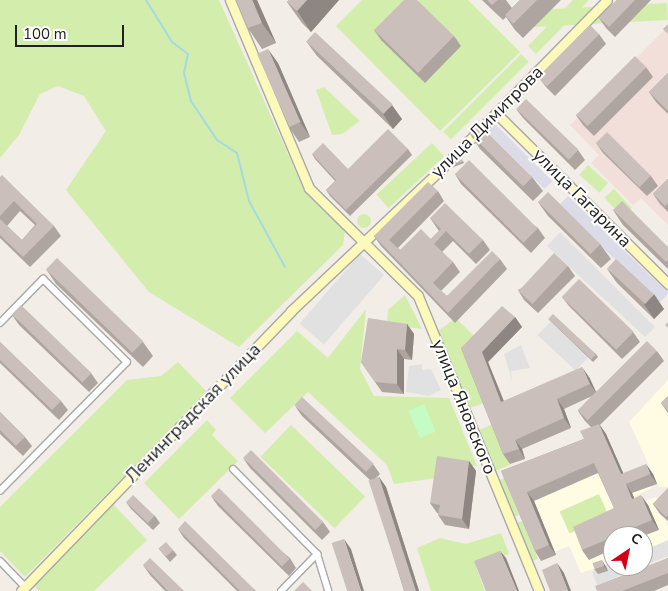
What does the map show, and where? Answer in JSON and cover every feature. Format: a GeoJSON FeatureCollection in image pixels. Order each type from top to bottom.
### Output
{"type":"FeatureCollection","features":[{"type":"Feature","properties":{"kind":"street","name":"улица Яновского"},"geometry":{"type":"LineString","coordinates":[[230,0],[309,188],[418,296],[539,591]]}},
{"type":"Feature","properties":{"kind":"street","name":"улица Димитрова"},"geometry":{"type":"LineString","coordinates":[[363,241],[496,113],[607,0]]}},
{"type":"Feature","properties":{"kind":"street","name":"улица Гагарина"},"geometry":{"type":"LineString","coordinates":[[496,113],[668,284]]}},
{"type":"Feature","properties":{"kind":"street","name":"Ленинградская улица"},"geometry":{"type":"LineString","coordinates":[[0,561],[22,589],[363,241]]}},
{"type":"Feature","properties":{"kind":"street"},"geometry":{"type":"LineString","coordinates":[[0,323],[43,279],[127,362],[0,491]]}},
{"type":"Feature","properties":{"kind":"street"},"geometry":{"type":"LineString","coordinates":[[233,469],[317,554],[328,591]]}},
{"type":"Feature","properties":{"kind":"street"},"geometry":{"type":"LineString","coordinates":[[281,591],[317,554]]}},
{"type":"Feature","properties":{"kind":"shaded area"},"geometry":{"type":"Polygon","coordinates":[[[668,26],[668,225],[641,198],[633,205],[591,163],[599,155],[570,125],[668,26]]]}},
{"type":"Feature","properties":{"kind":"shaded area"},"geometry":{"type":"Polygon","coordinates":[[[490,119],[552,181],[544,189],[482,127],[490,119]]]}},
{"type":"Feature","properties":{"kind":"shaded area"},"geometry":{"type":"Polygon","coordinates":[[[568,196],[668,293],[660,303],[559,205],[568,196]]]}},
{"type":"Feature","properties":{"kind":"shaded area"},"geometry":{"type":"Polygon","coordinates":[[[560,232],[655,327],[645,337],[547,246],[560,232]]]}},
{"type":"Feature","properties":{"kind":"shaded area"},"geometry":{"type":"Polygon","coordinates":[[[360,254],[384,275],[324,344],[300,323],[360,254]]]}},
{"type":"Feature","properties":{"kind":"shaded area"},"geometry":{"type":"Polygon","coordinates":[[[550,322],[588,357],[576,371],[538,335],[550,322]]]}},
{"type":"Feature","properties":{"kind":"shaded area"},"geometry":{"type":"Polygon","coordinates":[[[521,345],[530,368],[511,371],[512,381],[504,354],[521,345]]]}},
{"type":"Feature","properties":{"kind":"shaded area"},"geometry":{"type":"Polygon","coordinates":[[[422,364],[422,370],[431,369],[441,390],[429,396],[406,392],[409,366],[422,364]]]}},
{"type":"Feature","properties":{"kind":"shaded area"},"geometry":{"type":"Polygon","coordinates":[[[668,380],[668,487],[659,487],[629,422],[668,380]]]}},
{"type":"Feature","properties":{"kind":"shaded area"},"geometry":{"type":"Polygon","coordinates":[[[585,451],[626,480],[645,472],[652,488],[637,495],[640,503],[656,497],[668,526],[668,541],[653,547],[653,526],[603,526],[603,565],[581,573],[569,546],[540,558],[506,478],[585,451]]]}},
{"type":"Feature","properties":{"kind":"shaded area"},"geometry":{"type":"Polygon","coordinates":[[[668,540],[668,556],[653,562],[653,547],[668,540]]]}},
{"type":"Feature","properties":{"kind":"shaded area"},"geometry":{"type":"Polygon","coordinates":[[[603,567],[603,576],[619,576],[597,585],[592,572],[603,567]]]}},
{"type":"Feature","properties":{"kind":"green space"},"geometry":{"type":"Polygon","coordinates":[[[0,0],[219,0],[305,192],[345,231],[343,245],[239,347],[149,292],[66,190],[106,131],[84,96],[58,86],[40,94],[19,135],[0,158],[0,0]]]}},
{"type":"Feature","properties":{"kind":"green space"},"geometry":{"type":"Polygon","coordinates":[[[362,0],[468,0],[520,52],[440,131],[336,26],[362,0]]]}},
{"type":"Feature","properties":{"kind":"green space"},"geometry":{"type":"Polygon","coordinates":[[[573,0],[589,0],[536,54],[528,46],[573,0]]]}},
{"type":"Feature","properties":{"kind":"green space"},"geometry":{"type":"Polygon","coordinates":[[[667,3],[668,20],[516,28],[515,11],[667,3]]]}},
{"type":"Feature","properties":{"kind":"green space"},"geometry":{"type":"Polygon","coordinates":[[[521,54],[529,62],[451,140],[443,132],[521,54]]]}},
{"type":"Feature","properties":{"kind":"green space"},"geometry":{"type":"Polygon","coordinates":[[[324,87],[360,121],[342,134],[332,135],[316,90],[324,87]]]}},
{"type":"Feature","properties":{"kind":"green space"},"geometry":{"type":"Polygon","coordinates":[[[432,143],[444,156],[389,208],[376,195],[432,143]]]}},
{"type":"Feature","properties":{"kind":"green space"},"geometry":{"type":"Polygon","coordinates":[[[588,165],[608,183],[599,193],[579,175],[588,165]]]}},
{"type":"Feature","properties":{"kind":"green space"},"geometry":{"type":"Polygon","coordinates":[[[614,189],[632,208],[622,217],[604,198],[614,189]]]}},
{"type":"Feature","properties":{"kind":"green space"},"geometry":{"type":"Polygon","coordinates":[[[361,214],[367,214],[371,221],[367,228],[361,228],[357,224],[357,218],[361,214]]]}},
{"type":"Feature","properties":{"kind":"green space"},"geometry":{"type":"Polygon","coordinates":[[[405,295],[422,329],[387,324],[388,310],[405,295]]]}},
{"type":"Feature","properties":{"kind":"green space"},"geometry":{"type":"Polygon","coordinates":[[[366,309],[360,369],[374,396],[449,398],[477,466],[440,464],[436,478],[394,484],[387,465],[308,392],[265,433],[230,398],[297,331],[328,358],[366,309]]]}},
{"type":"Feature","properties":{"kind":"green space"},"geometry":{"type":"Polygon","coordinates":[[[456,318],[479,341],[484,403],[467,409],[437,332],[456,318]]]}},
{"type":"Feature","properties":{"kind":"green space"},"geometry":{"type":"Polygon","coordinates":[[[178,362],[207,392],[25,577],[0,551],[0,507],[127,380],[161,376],[178,362]]]}},
{"type":"Feature","properties":{"kind":"green space"},"geometry":{"type":"Polygon","coordinates":[[[424,404],[436,432],[420,438],[408,411],[424,404]]]}},
{"type":"Feature","properties":{"kind":"green space"},"geometry":{"type":"Polygon","coordinates":[[[207,420],[216,430],[212,435],[238,461],[179,519],[144,483],[207,420]]]}},
{"type":"Feature","properties":{"kind":"green space"},"geometry":{"type":"Polygon","coordinates":[[[493,424],[510,465],[495,471],[477,431],[493,424]]]}},
{"type":"Feature","properties":{"kind":"green space"},"geometry":{"type":"Polygon","coordinates":[[[291,425],[365,497],[335,528],[260,457],[291,425]]]}},
{"type":"Feature","properties":{"kind":"green space"},"geometry":{"type":"Polygon","coordinates":[[[504,478],[519,515],[514,517],[498,481],[504,478]]]}},
{"type":"Feature","properties":{"kind":"green space"},"geometry":{"type":"Polygon","coordinates":[[[599,494],[609,516],[569,533],[560,511],[599,494]]]}},
{"type":"Feature","properties":{"kind":"green space"},"geometry":{"type":"Polygon","coordinates":[[[113,504],[147,540],[94,591],[39,591],[33,585],[113,504]]]}},
{"type":"Feature","properties":{"kind":"green space"},"geometry":{"type":"Polygon","coordinates":[[[522,521],[538,559],[532,561],[516,524],[522,521]]]}},
{"type":"Feature","properties":{"kind":"green space"},"geometry":{"type":"Polygon","coordinates":[[[501,533],[509,554],[476,567],[485,591],[431,591],[417,548],[440,538],[466,544],[501,533]]]}},
{"type":"Feature","properties":{"kind":"building"},"geometry":{"type":"Polygon","coordinates":[[[236,0],[252,0],[262,23],[248,28],[236,0]]]}},
{"type":"Feature","properties":{"kind":"building"},"geometry":{"type":"Polygon","coordinates":[[[289,0],[307,0],[297,11],[287,2],[289,0]]]}},
{"type":"Feature","properties":{"kind":"building"},"geometry":{"type":"Polygon","coordinates":[[[404,0],[417,0],[454,36],[418,73],[374,30],[404,0]]]}},
{"type":"Feature","properties":{"kind":"building"},"geometry":{"type":"Polygon","coordinates":[[[487,0],[498,0],[492,5],[487,0]]]}},
{"type":"Feature","properties":{"kind":"building"},"geometry":{"type":"Polygon","coordinates":[[[520,0],[537,0],[513,24],[505,15],[520,0]]]}},
{"type":"Feature","properties":{"kind":"building"},"geometry":{"type":"Polygon","coordinates":[[[617,0],[635,0],[609,27],[599,18],[617,0]]]}},
{"type":"Feature","properties":{"kind":"building"},"geometry":{"type":"Polygon","coordinates":[[[668,24],[668,34],[663,29],[668,24]]]}},
{"type":"Feature","properties":{"kind":"building"},"geometry":{"type":"Polygon","coordinates":[[[590,25],[599,34],[547,87],[538,77],[590,25]]]}},
{"type":"Feature","properties":{"kind":"building"},"geometry":{"type":"Polygon","coordinates":[[[315,32],[393,104],[384,114],[306,42],[315,32]]]}},
{"type":"Feature","properties":{"kind":"building"},"geometry":{"type":"Polygon","coordinates":[[[268,49],[301,122],[290,127],[257,54],[268,49]]]}},
{"type":"Feature","properties":{"kind":"building"},"geometry":{"type":"Polygon","coordinates":[[[635,56],[646,67],[588,126],[576,115],[635,56]]]}},
{"type":"Feature","properties":{"kind":"building"},"geometry":{"type":"Polygon","coordinates":[[[668,73],[668,111],[649,92],[668,73]]]}},
{"type":"Feature","properties":{"kind":"building"},"geometry":{"type":"Polygon","coordinates":[[[526,99],[579,150],[569,160],[516,109],[526,99]]]}},
{"type":"Feature","properties":{"kind":"building"},"geometry":{"type":"Polygon","coordinates":[[[480,125],[532,177],[523,187],[471,134],[480,125]]]}},
{"type":"Feature","properties":{"kind":"building"},"geometry":{"type":"Polygon","coordinates":[[[388,129],[408,149],[346,210],[326,190],[336,180],[312,154],[323,143],[348,169],[388,129]]]}},
{"type":"Feature","properties":{"kind":"building"},"geometry":{"type":"Polygon","coordinates":[[[607,132],[651,176],[640,187],[596,143],[607,132]]]}},
{"type":"Feature","properties":{"kind":"building"},"geometry":{"type":"Polygon","coordinates":[[[458,156],[463,161],[449,165],[458,156]]]}},
{"type":"Feature","properties":{"kind":"building"},"geometry":{"type":"Polygon","coordinates":[[[469,160],[538,229],[523,243],[455,174],[469,160]]]}},
{"type":"Feature","properties":{"kind":"building"},"geometry":{"type":"Polygon","coordinates":[[[2,175],[54,226],[23,257],[0,235],[0,219],[22,240],[37,224],[14,201],[0,216],[0,177],[2,175]]]}},
{"type":"Feature","properties":{"kind":"building"},"geometry":{"type":"Polygon","coordinates":[[[668,179],[668,203],[665,206],[653,194],[668,179]]]}},
{"type":"Feature","properties":{"kind":"building"},"geometry":{"type":"Polygon","coordinates":[[[428,182],[438,191],[389,240],[400,250],[421,229],[431,239],[441,229],[430,218],[445,203],[483,240],[469,254],[446,231],[434,244],[453,262],[433,283],[447,296],[492,251],[500,259],[448,313],[374,236],[428,182]]]}},
{"type":"Feature","properties":{"kind":"building"},"geometry":{"type":"Polygon","coordinates":[[[548,192],[600,244],[590,254],[538,202],[548,192]]]}},
{"type":"Feature","properties":{"kind":"building"},"geometry":{"type":"Polygon","coordinates":[[[622,201],[668,247],[668,260],[666,262],[613,210],[622,201]]]}},
{"type":"Feature","properties":{"kind":"building"},"geometry":{"type":"Polygon","coordinates":[[[554,253],[568,266],[532,304],[519,291],[554,253]]]}},
{"type":"Feature","properties":{"kind":"building"},"geometry":{"type":"Polygon","coordinates":[[[57,258],[143,341],[132,353],[46,270],[57,258]]]}},
{"type":"Feature","properties":{"kind":"building"},"geometry":{"type":"Polygon","coordinates":[[[616,259],[654,294],[645,304],[607,269],[616,259]]]}},
{"type":"Feature","properties":{"kind":"building"},"geometry":{"type":"Polygon","coordinates":[[[579,279],[634,332],[616,350],[562,297],[579,279]]]}},
{"type":"Feature","properties":{"kind":"building"},"geometry":{"type":"Polygon","coordinates":[[[21,305],[91,373],[82,382],[12,314],[21,305]]]}},
{"type":"Feature","properties":{"kind":"building"},"geometry":{"type":"Polygon","coordinates":[[[502,306],[515,317],[482,352],[501,402],[582,367],[590,384],[557,399],[564,418],[515,440],[519,449],[503,454],[461,348],[502,306]]]}},
{"type":"Feature","properties":{"kind":"building"},"geometry":{"type":"Polygon","coordinates":[[[553,314],[596,354],[591,359],[548,319],[553,314]]]}},
{"type":"Feature","properties":{"kind":"building"},"geometry":{"type":"Polygon","coordinates":[[[368,318],[407,324],[405,350],[397,349],[397,384],[375,382],[361,362],[368,318]]]}},
{"type":"Feature","properties":{"kind":"building"},"geometry":{"type":"Polygon","coordinates":[[[647,341],[657,351],[588,420],[578,410],[647,341]]]}},
{"type":"Feature","properties":{"kind":"building"},"geometry":{"type":"Polygon","coordinates":[[[0,342],[61,401],[52,410],[0,360],[0,342]]]}},
{"type":"Feature","properties":{"kind":"building"},"geometry":{"type":"Polygon","coordinates":[[[668,396],[668,411],[661,403],[668,396]]]}},
{"type":"Feature","properties":{"kind":"building"},"geometry":{"type":"Polygon","coordinates":[[[302,397],[374,464],[366,472],[294,405],[302,397]]]}},
{"type":"Feature","properties":{"kind":"building"},"geometry":{"type":"Polygon","coordinates":[[[0,412],[25,437],[16,446],[0,430],[0,412]]]}},
{"type":"Feature","properties":{"kind":"building"},"geometry":{"type":"Polygon","coordinates":[[[599,424],[621,474],[646,464],[650,474],[626,484],[632,499],[641,495],[652,520],[637,526],[603,526],[603,541],[582,550],[573,527],[614,508],[594,463],[527,492],[549,545],[535,551],[501,471],[584,439],[580,431],[599,424]]]}},
{"type":"Feature","properties":{"kind":"building"},"geometry":{"type":"Polygon","coordinates":[[[251,450],[323,522],[315,530],[243,458],[251,450]]]}},
{"type":"Feature","properties":{"kind":"building"},"geometry":{"type":"Polygon","coordinates":[[[437,456],[469,461],[462,519],[438,515],[440,505],[430,503],[437,456]]]}},
{"type":"Feature","properties":{"kind":"building"},"geometry":{"type":"Polygon","coordinates":[[[379,477],[416,591],[404,591],[369,480],[379,477]]]}},
{"type":"Feature","properties":{"kind":"building"},"geometry":{"type":"Polygon","coordinates":[[[219,488],[290,559],[282,566],[211,496],[219,488]]]}},
{"type":"Feature","properties":{"kind":"building"},"geometry":{"type":"Polygon","coordinates":[[[668,488],[668,515],[666,517],[653,504],[668,488]]]}},
{"type":"Feature","properties":{"kind":"building"},"geometry":{"type":"Polygon","coordinates":[[[133,495],[155,516],[148,523],[126,502],[133,495]]]}},
{"type":"Feature","properties":{"kind":"building"},"geometry":{"type":"Polygon","coordinates":[[[185,521],[256,591],[240,591],[178,529],[185,521]]]}},
{"type":"Feature","properties":{"kind":"building"},"geometry":{"type":"Polygon","coordinates":[[[344,539],[361,591],[347,591],[332,543],[344,539]]]}},
{"type":"Feature","properties":{"kind":"building"},"geometry":{"type":"Polygon","coordinates":[[[166,542],[173,550],[166,557],[158,549],[166,542]]]}},
{"type":"Feature","properties":{"kind":"building"},"geometry":{"type":"Polygon","coordinates":[[[500,551],[517,591],[486,591],[474,561],[500,551]]]}},
{"type":"Feature","properties":{"kind":"building"},"geometry":{"type":"Polygon","coordinates":[[[150,558],[184,591],[168,591],[143,565],[150,558]]]}},
{"type":"Feature","properties":{"kind":"building"},"geometry":{"type":"Polygon","coordinates":[[[668,558],[668,573],[622,591],[597,591],[595,586],[621,576],[653,576],[653,564],[668,558]]]}},
{"type":"Feature","properties":{"kind":"building"},"geometry":{"type":"Polygon","coordinates":[[[602,560],[603,566],[594,569],[592,563],[602,560]]]}},
{"type":"Feature","properties":{"kind":"building"},"geometry":{"type":"Polygon","coordinates":[[[557,563],[568,591],[550,591],[542,570],[557,563]]]}},
{"type":"Feature","properties":{"kind":"building"},"geometry":{"type":"Polygon","coordinates":[[[303,582],[312,591],[294,591],[303,582]]]}},
{"type":"Feature","properties":{"kind":"waterway"},"geometry":{"type":"LineString","coordinates":[[146,0],[172,42],[188,54],[184,73],[191,101],[217,140],[237,153],[249,201],[285,267]]}}]}
